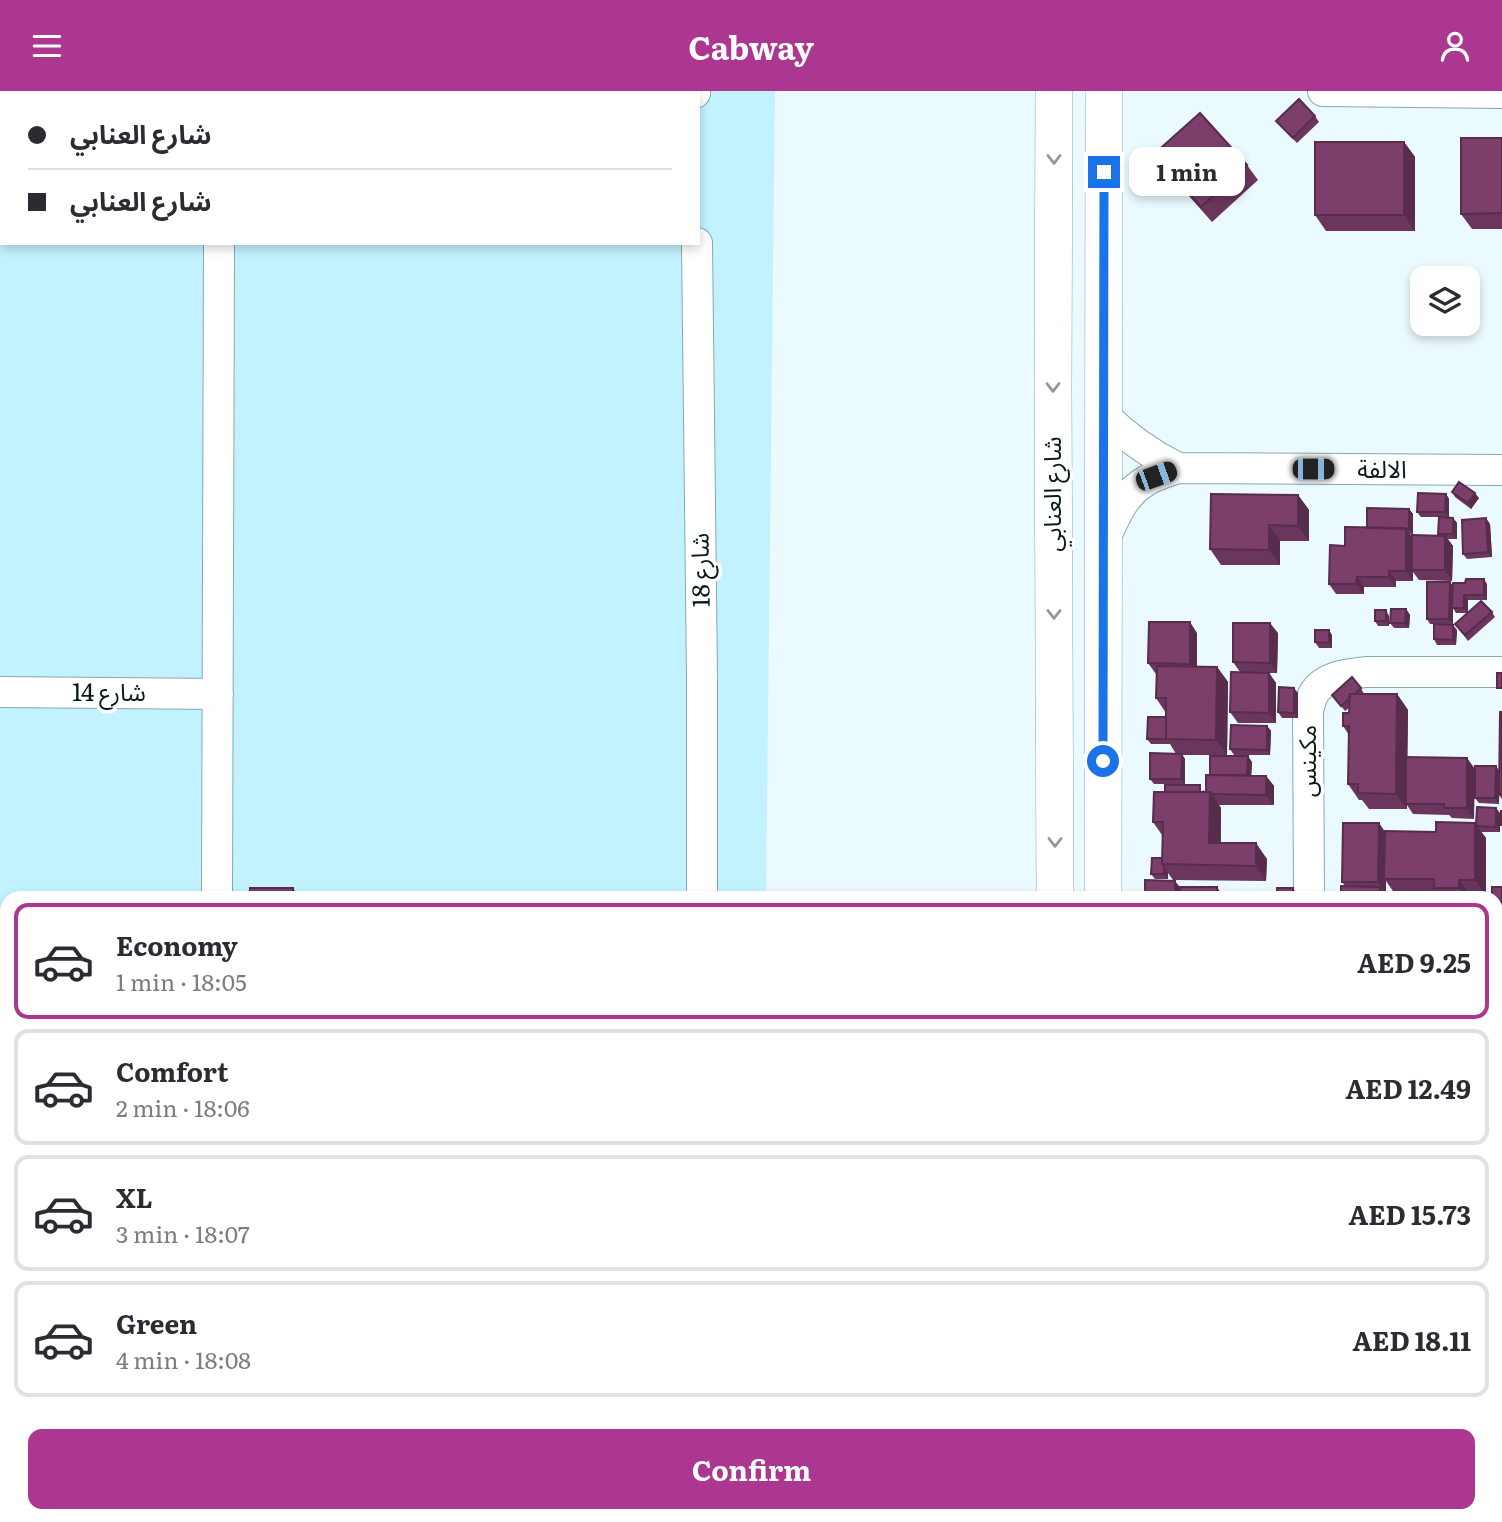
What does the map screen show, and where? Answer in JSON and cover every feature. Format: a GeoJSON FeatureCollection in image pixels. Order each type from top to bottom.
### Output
{"type":"FeatureCollection","features":[{"type":"Feature","properties":{"kind":"street","name":"شارع العنابي"},"geometry":{"type":"LineString","coordinates":[[1054,91],[1052,387],[1055,891]]}},
{"type":"Feature","properties":{"kind":"street","name":"شارع العنابي"},"geometry":{"type":"LineString","coordinates":[[1103,891],[1104,91]]}},
{"type":"Feature","properties":{"kind":"street"},"geometry":{"type":"LineString","coordinates":[[1323,91],[1502,93]]}},
{"type":"Feature","properties":{"kind":"street"},"geometry":{"type":"LineString","coordinates":[[218,891],[219,245]]}},
{"type":"Feature","properties":{"kind":"street","name":"شارع 18"},"geometry":{"type":"LineString","coordinates":[[697,245],[702,891]]}},
{"type":"Feature","properties":{"kind":"street","name":"الالفة"},"geometry":{"type":"LineString","coordinates":[[1104,415],[1138,445],[1178,468]]}},
{"type":"Feature","properties":{"kind":"street","name":"الالفة"},"geometry":{"type":"LineString","coordinates":[[1103,543],[1120,509],[1135,489],[1144,481],[1178,468],[1502,470]]}},
{"type":"Feature","properties":{"kind":"street","name":"مكينس"},"geometry":{"type":"LineString","coordinates":[[1309,891],[1308,710],[1314,693],[1328,680],[1345,674],[1502,672]]}},
{"type":"Feature","properties":{"kind":"street","name":"شارع 14"},"geometry":{"type":"LineString","coordinates":[[0,692],[218,694]]}},
{"type":"Feature","properties":{"kind":"shaded area"},"geometry":{"type":"Polygon","coordinates":[[[700,91],[775,91],[766,891],[0,891],[0,245],[700,245],[700,91]]]}},
{"type":"Feature","properties":{"kind":"building"},"geometry":{"type":"Polygon","coordinates":[[[1299,99],[1315,116],[1293,138],[1276,121],[1299,99]]]}},
{"type":"Feature","properties":{"kind":"building"},"geometry":{"type":"Polygon","coordinates":[[[1200,113],[1247,165],[1201,207],[1154,154],[1200,113]]]}},
{"type":"Feature","properties":{"kind":"building"},"geometry":{"type":"Polygon","coordinates":[[[1461,138],[1502,138],[1502,213],[1461,214],[1461,138]]]}},
{"type":"Feature","properties":{"kind":"building"},"geometry":{"type":"Polygon","coordinates":[[[1315,142],[1404,142],[1404,215],[1315,215],[1315,142]]]}},
{"type":"Feature","properties":{"kind":"building"},"geometry":{"type":"Polygon","coordinates":[[[1459,482],[1475,493],[1468,503],[1452,492],[1459,482]]]}},
{"type":"Feature","properties":{"kind":"building"},"geometry":{"type":"Polygon","coordinates":[[[1418,493],[1446,494],[1445,512],[1417,512],[1418,493]]]}},
{"type":"Feature","properties":{"kind":"building"},"geometry":{"type":"Polygon","coordinates":[[[1211,494],[1298,495],[1298,526],[1269,525],[1269,550],[1210,549],[1211,494]]]}},
{"type":"Feature","properties":{"kind":"building"},"geometry":{"type":"Polygon","coordinates":[[[1367,508],[1409,509],[1409,529],[1367,528],[1367,508]]]}},
{"type":"Feature","properties":{"kind":"building"},"geometry":{"type":"Polygon","coordinates":[[[1439,517],[1453,518],[1453,534],[1438,534],[1439,517]]]}},
{"type":"Feature","properties":{"kind":"building"},"geometry":{"type":"Polygon","coordinates":[[[1486,518],[1488,552],[1463,554],[1462,520],[1486,518]]]}},
{"type":"Feature","properties":{"kind":"building"},"geometry":{"type":"Polygon","coordinates":[[[1345,527],[1406,528],[1406,571],[1389,571],[1389,577],[1357,577],[1356,584],[1329,584],[1330,545],[1345,546],[1345,527]]]}},
{"type":"Feature","properties":{"kind":"building"},"geometry":{"type":"Polygon","coordinates":[[[1412,535],[1445,536],[1445,570],[1412,570],[1412,535]]]}},
{"type":"Feature","properties":{"kind":"building"},"geometry":{"type":"Polygon","coordinates":[[[1466,579],[1484,579],[1484,595],[1464,595],[1464,608],[1452,608],[1453,583],[1465,583],[1466,579]]]}},
{"type":"Feature","properties":{"kind":"building"},"geometry":{"type":"Polygon","coordinates":[[[1427,582],[1450,582],[1449,619],[1427,619],[1427,582]]]}},
{"type":"Feature","properties":{"kind":"building"},"geometry":{"type":"Polygon","coordinates":[[[1481,601],[1492,612],[1465,635],[1455,624],[1481,601]]]}},
{"type":"Feature","properties":{"kind":"building"},"geometry":{"type":"Polygon","coordinates":[[[1391,609],[1406,609],[1405,623],[1390,623],[1391,609]]]}},
{"type":"Feature","properties":{"kind":"building"},"geometry":{"type":"Polygon","coordinates":[[[1375,610],[1386,610],[1386,621],[1375,621],[1375,610]]]}},
{"type":"Feature","properties":{"kind":"building"},"geometry":{"type":"Polygon","coordinates":[[[1149,622],[1190,622],[1190,664],[1148,663],[1149,622]]]}},
{"type":"Feature","properties":{"kind":"building"},"geometry":{"type":"Polygon","coordinates":[[[1233,623],[1270,623],[1270,663],[1233,662],[1233,623]]]}},
{"type":"Feature","properties":{"kind":"building"},"geometry":{"type":"Polygon","coordinates":[[[1434,624],[1453,625],[1453,640],[1434,639],[1434,624]]]}},
{"type":"Feature","properties":{"kind":"building"},"geometry":{"type":"Polygon","coordinates":[[[1315,630],[1329,630],[1329,643],[1315,642],[1315,630]]]}},
{"type":"Feature","properties":{"kind":"building"},"geometry":{"type":"Polygon","coordinates":[[[1157,666],[1217,667],[1216,740],[1166,739],[1166,698],[1156,698],[1157,666]]]}},
{"type":"Feature","properties":{"kind":"building"},"geometry":{"type":"Polygon","coordinates":[[[1231,672],[1269,673],[1269,713],[1230,712],[1231,672]]]}},
{"type":"Feature","properties":{"kind":"building"},"geometry":{"type":"Polygon","coordinates":[[[1497,673],[1502,673],[1502,688],[1497,688],[1497,673]]]}},
{"type":"Feature","properties":{"kind":"building"},"geometry":{"type":"Polygon","coordinates":[[[1352,677],[1361,688],[1355,694],[1350,694],[1349,699],[1341,706],[1332,695],[1352,677]]]}},
{"type":"Feature","properties":{"kind":"building"},"geometry":{"type":"Polygon","coordinates":[[[1279,687],[1294,688],[1294,713],[1278,712],[1279,687]]]}},
{"type":"Feature","properties":{"kind":"building"},"geometry":{"type":"Polygon","coordinates":[[[1350,694],[1397,694],[1396,794],[1358,793],[1358,784],[1348,784],[1349,726],[1343,726],[1343,713],[1349,713],[1350,694]]]}},
{"type":"Feature","properties":{"kind":"building"},"geometry":{"type":"Polygon","coordinates":[[[1502,712],[1502,794],[1499,794],[1502,712]]]}},
{"type":"Feature","properties":{"kind":"building"},"geometry":{"type":"Polygon","coordinates":[[[1148,717],[1166,717],[1166,739],[1147,739],[1148,717]]]}},
{"type":"Feature","properties":{"kind":"building"},"geometry":{"type":"Polygon","coordinates":[[[1231,725],[1267,726],[1267,750],[1230,749],[1231,725]]]}},
{"type":"Feature","properties":{"kind":"building"},"geometry":{"type":"Polygon","coordinates":[[[1150,753],[1182,754],[1181,779],[1150,779],[1150,753]]]}},
{"type":"Feature","properties":{"kind":"building"},"geometry":{"type":"Polygon","coordinates":[[[1210,756],[1248,756],[1247,775],[1210,775],[1210,756]]]}},
{"type":"Feature","properties":{"kind":"building"},"geometry":{"type":"Polygon","coordinates":[[[1406,757],[1467,758],[1467,808],[1444,808],[1444,804],[1406,804],[1406,757]]]}},
{"type":"Feature","properties":{"kind":"building"},"geometry":{"type":"Polygon","coordinates":[[[1475,766],[1496,766],[1495,798],[1475,798],[1475,766]]]}},
{"type":"Feature","properties":{"kind":"building"},"geometry":{"type":"Polygon","coordinates":[[[1206,775],[1266,776],[1266,795],[1206,792],[1206,775]]]}},
{"type":"Feature","properties":{"kind":"building"},"geometry":{"type":"Polygon","coordinates":[[[1165,785],[1200,785],[1200,792],[1165,792],[1165,785]]]}},
{"type":"Feature","properties":{"kind":"building"},"geometry":{"type":"Polygon","coordinates":[[[1154,792],[1210,792],[1209,843],[1256,843],[1256,866],[1162,864],[1163,822],[1153,822],[1154,792]]]}},
{"type":"Feature","properties":{"kind":"building"},"geometry":{"type":"Polygon","coordinates":[[[1477,807],[1496,808],[1496,827],[1476,825],[1477,807]]]}},
{"type":"Feature","properties":{"kind":"building"},"geometry":{"type":"Polygon","coordinates":[[[1436,822],[1475,823],[1475,880],[1459,880],[1459,888],[1434,888],[1434,879],[1384,879],[1385,831],[1436,832],[1436,822]]]}},
{"type":"Feature","properties":{"kind":"building"},"geometry":{"type":"Polygon","coordinates":[[[1343,823],[1379,823],[1378,882],[1342,882],[1343,823]]]}},
{"type":"Feature","properties":{"kind":"building"},"geometry":{"type":"Polygon","coordinates":[[[1152,858],[1162,858],[1164,874],[1151,874],[1152,858]]]}},
{"type":"Feature","properties":{"kind":"building"},"geometry":{"type":"Polygon","coordinates":[[[1145,880],[1175,881],[1175,891],[1145,891],[1145,880]]]}},
{"type":"Feature","properties":{"kind":"building"},"geometry":{"type":"Polygon","coordinates":[[[1341,886],[1380,887],[1380,891],[1341,891],[1341,886]]]}},
{"type":"Feature","properties":{"kind":"building"},"geometry":{"type":"Polygon","coordinates":[[[1180,887],[1217,887],[1217,891],[1180,891],[1180,887]]]}},
{"type":"Feature","properties":{"kind":"building"},"geometry":{"type":"Polygon","coordinates":[[[1492,887],[1502,887],[1502,891],[1492,891],[1492,887]]]}},
{"type":"Feature","properties":{"kind":"building"},"geometry":{"type":"Polygon","coordinates":[[[250,888],[293,888],[293,891],[250,891],[250,888]]]}},
{"type":"Feature","properties":{"kind":"building"},"geometry":{"type":"Polygon","coordinates":[[[1277,888],[1293,888],[1293,891],[1277,891],[1277,888]]]}},
{"type":"Feature","properties":{"kind":"route"},"geometry":{"type":"LineString","coordinates":[[1103,761],[1104,172]]}}]}
